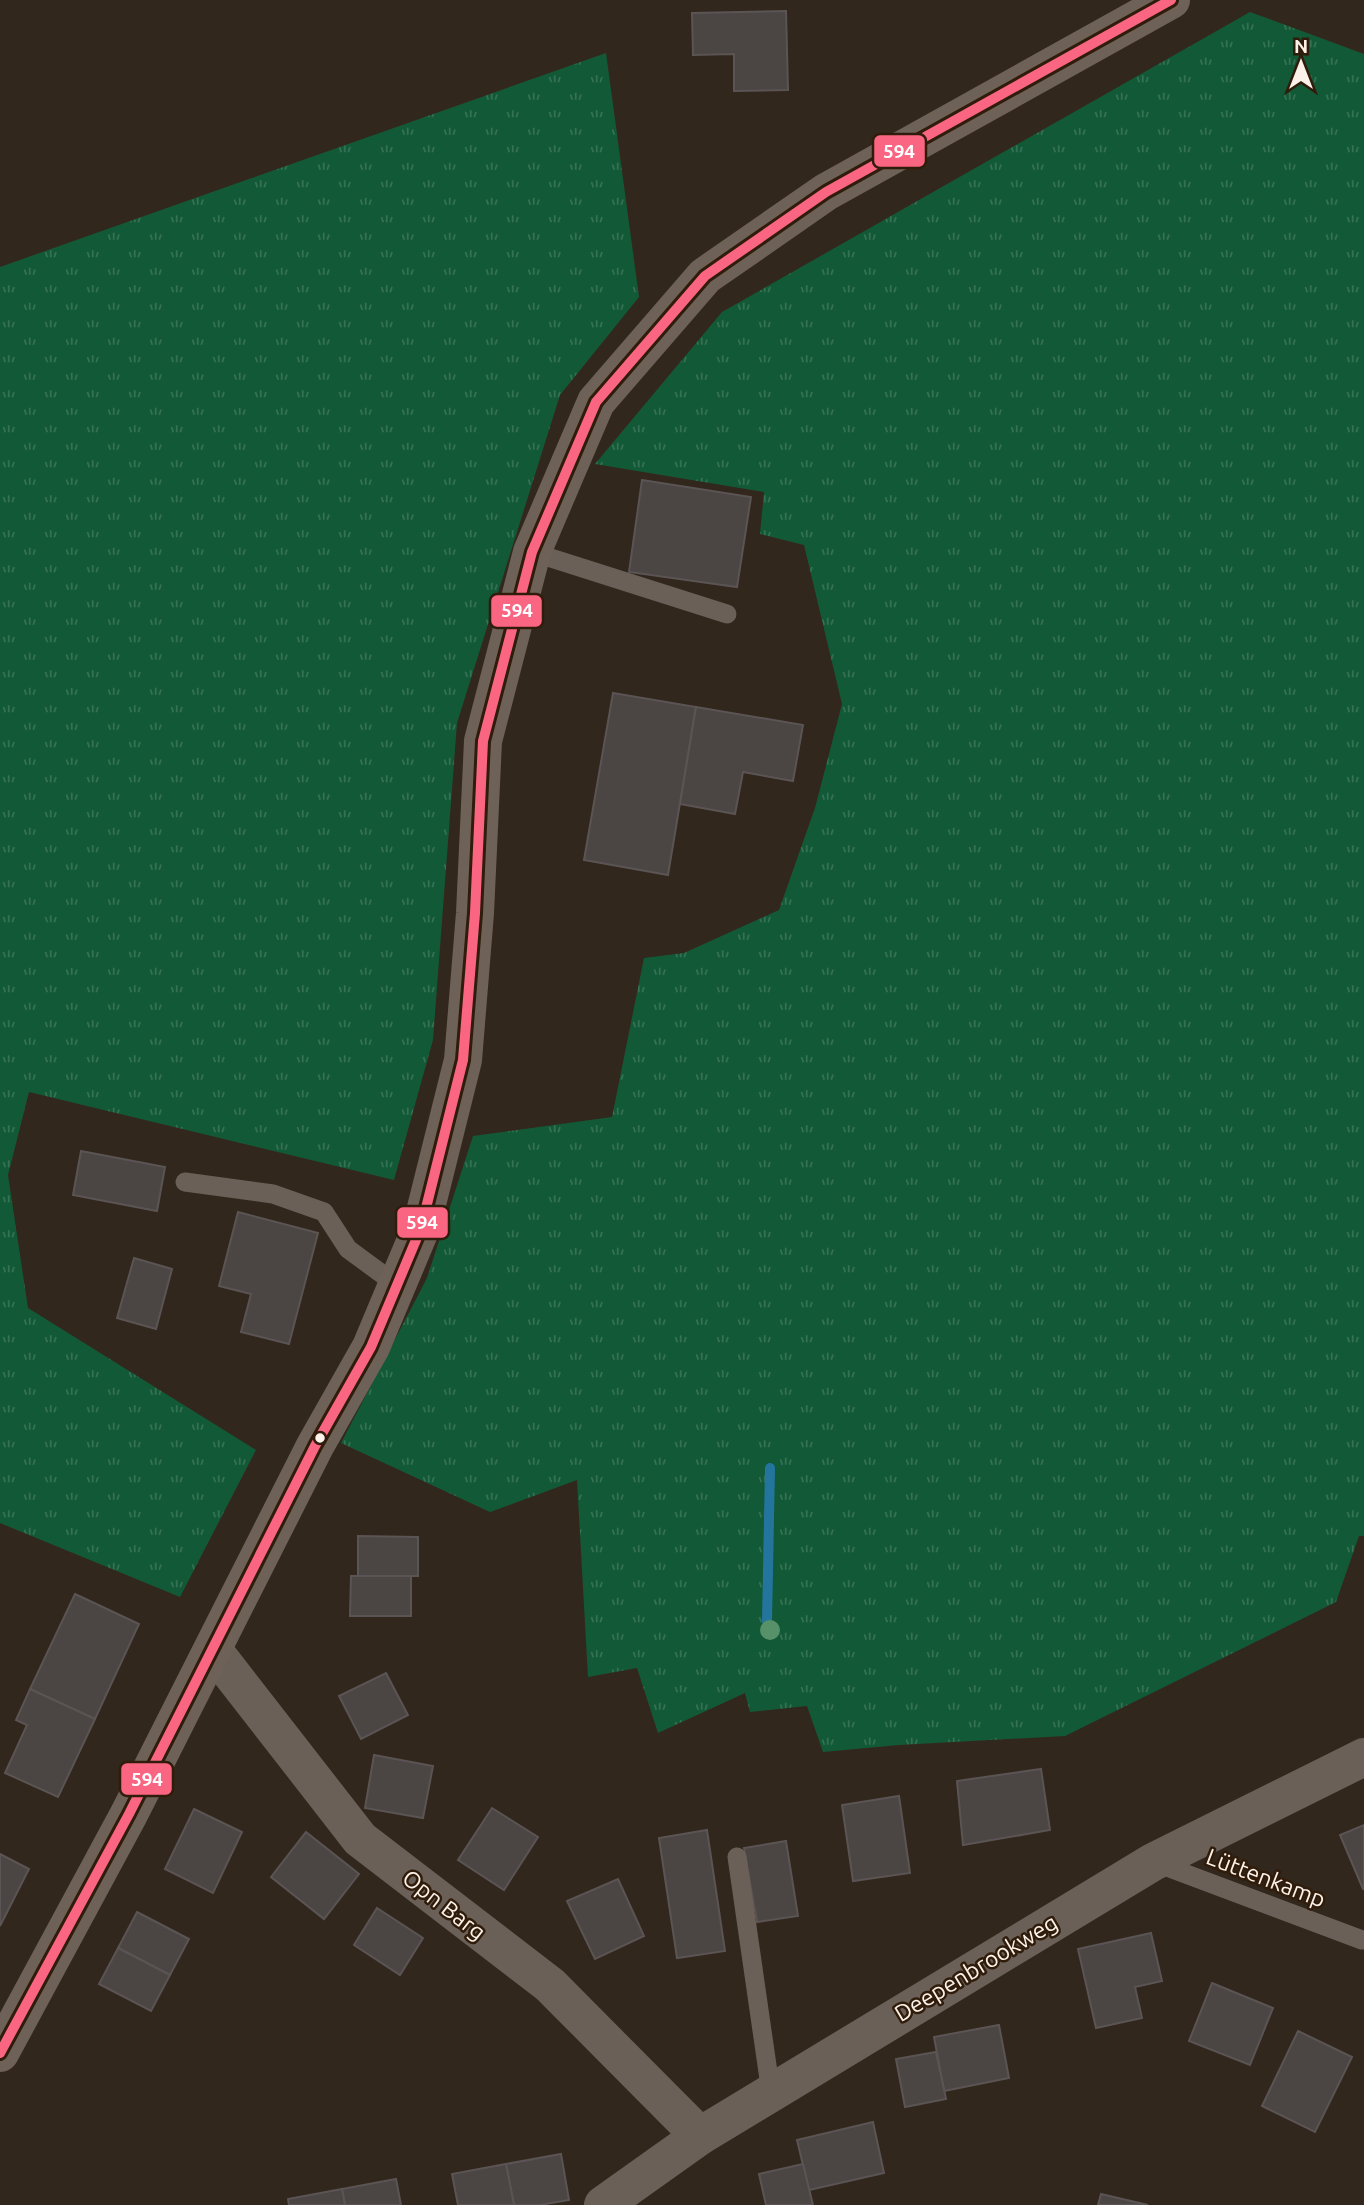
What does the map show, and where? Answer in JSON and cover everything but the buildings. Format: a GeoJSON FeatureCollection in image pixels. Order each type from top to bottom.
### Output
{"type":"FeatureCollection","features":[{"type":"Feature","properties":{"kind":"main road"},"geometry":{"type":"LineString","coordinates":[[0,2053],[129,1814],[316,1446],[371,1347],[421,1228],[463,1060],[475,913],[482,741],[532,552],[596,402],[705,276],[825,192],[1171,0]]}},
{"type":"Feature","properties":{"kind":"street","name":"Opn Barg"},"geometry":{"type":"LineString","coordinates":[[213,1650],[360,1839],[550,1985],[700,2136]]}},
{"type":"Feature","properties":{"kind":"street","name":"Deepenbrookweg"},"geometry":{"type":"LineString","coordinates":[[603,2205],[700,2136],[1153,1862],[1364,1757]]}},
{"type":"Feature","properties":{"kind":"lane"},"geometry":{"type":"LineString","coordinates":[[532,552],[727,614]]}},
{"type":"Feature","properties":{"kind":"lane"},"geometry":{"type":"LineString","coordinates":[[185,1181],[273,1194],[324,1212],[348,1249],[397,1285]]}},
{"type":"Feature","properties":{"kind":"lane"},"geometry":{"type":"LineString","coordinates":[[737,1857],[771,2093]]}},
{"type":"Feature","properties":{"kind":"lane","name":"Lüttenkamp"},"geometry":{"type":"LineString","coordinates":[[1153,1862],[1362,1940]]}},
{"type":"Feature","properties":{"kind":"green space"},"geometry":{"type":"Polygon","coordinates":[[[1250,12],[1364,54],[1364,1536],[1359,1536],[1336,1602],[1065,1736],[823,1752],[807,1706],[750,1712],[745,1693],[658,1733],[637,1668],[588,1677],[577,1480],[490,1512],[341,1443],[427,1278],[473,1136],[612,1117],[644,958],[684,953],[779,910],[815,808],[842,704],[804,545],[760,534],[764,492],[595,464],[722,312],[1250,12]]]}},
{"type":"Feature","properties":{"kind":"green space"},"geometry":{"type":"Polygon","coordinates":[[[606,53],[639,297],[560,395],[457,723],[433,1040],[394,1180],[29,1092],[8,1175],[28,1308],[256,1450],[180,1597],[0,1523],[0,267],[606,53]]]}},
{"type":"Feature","properties":{"kind":"waterway"},"geometry":{"type":"LineString","coordinates":[[767,1621],[770,1468]]}},
{"type":"Feature","properties":{"kind":"transit line","name":"594"},"geometry":{"type":"LineString","coordinates":[[0,2053],[129,1814],[315,1446],[371,1347],[421,1228],[463,1060],[475,913],[483,741],[532,552],[596,402],[705,276],[826,192],[1171,0]]}}]}
